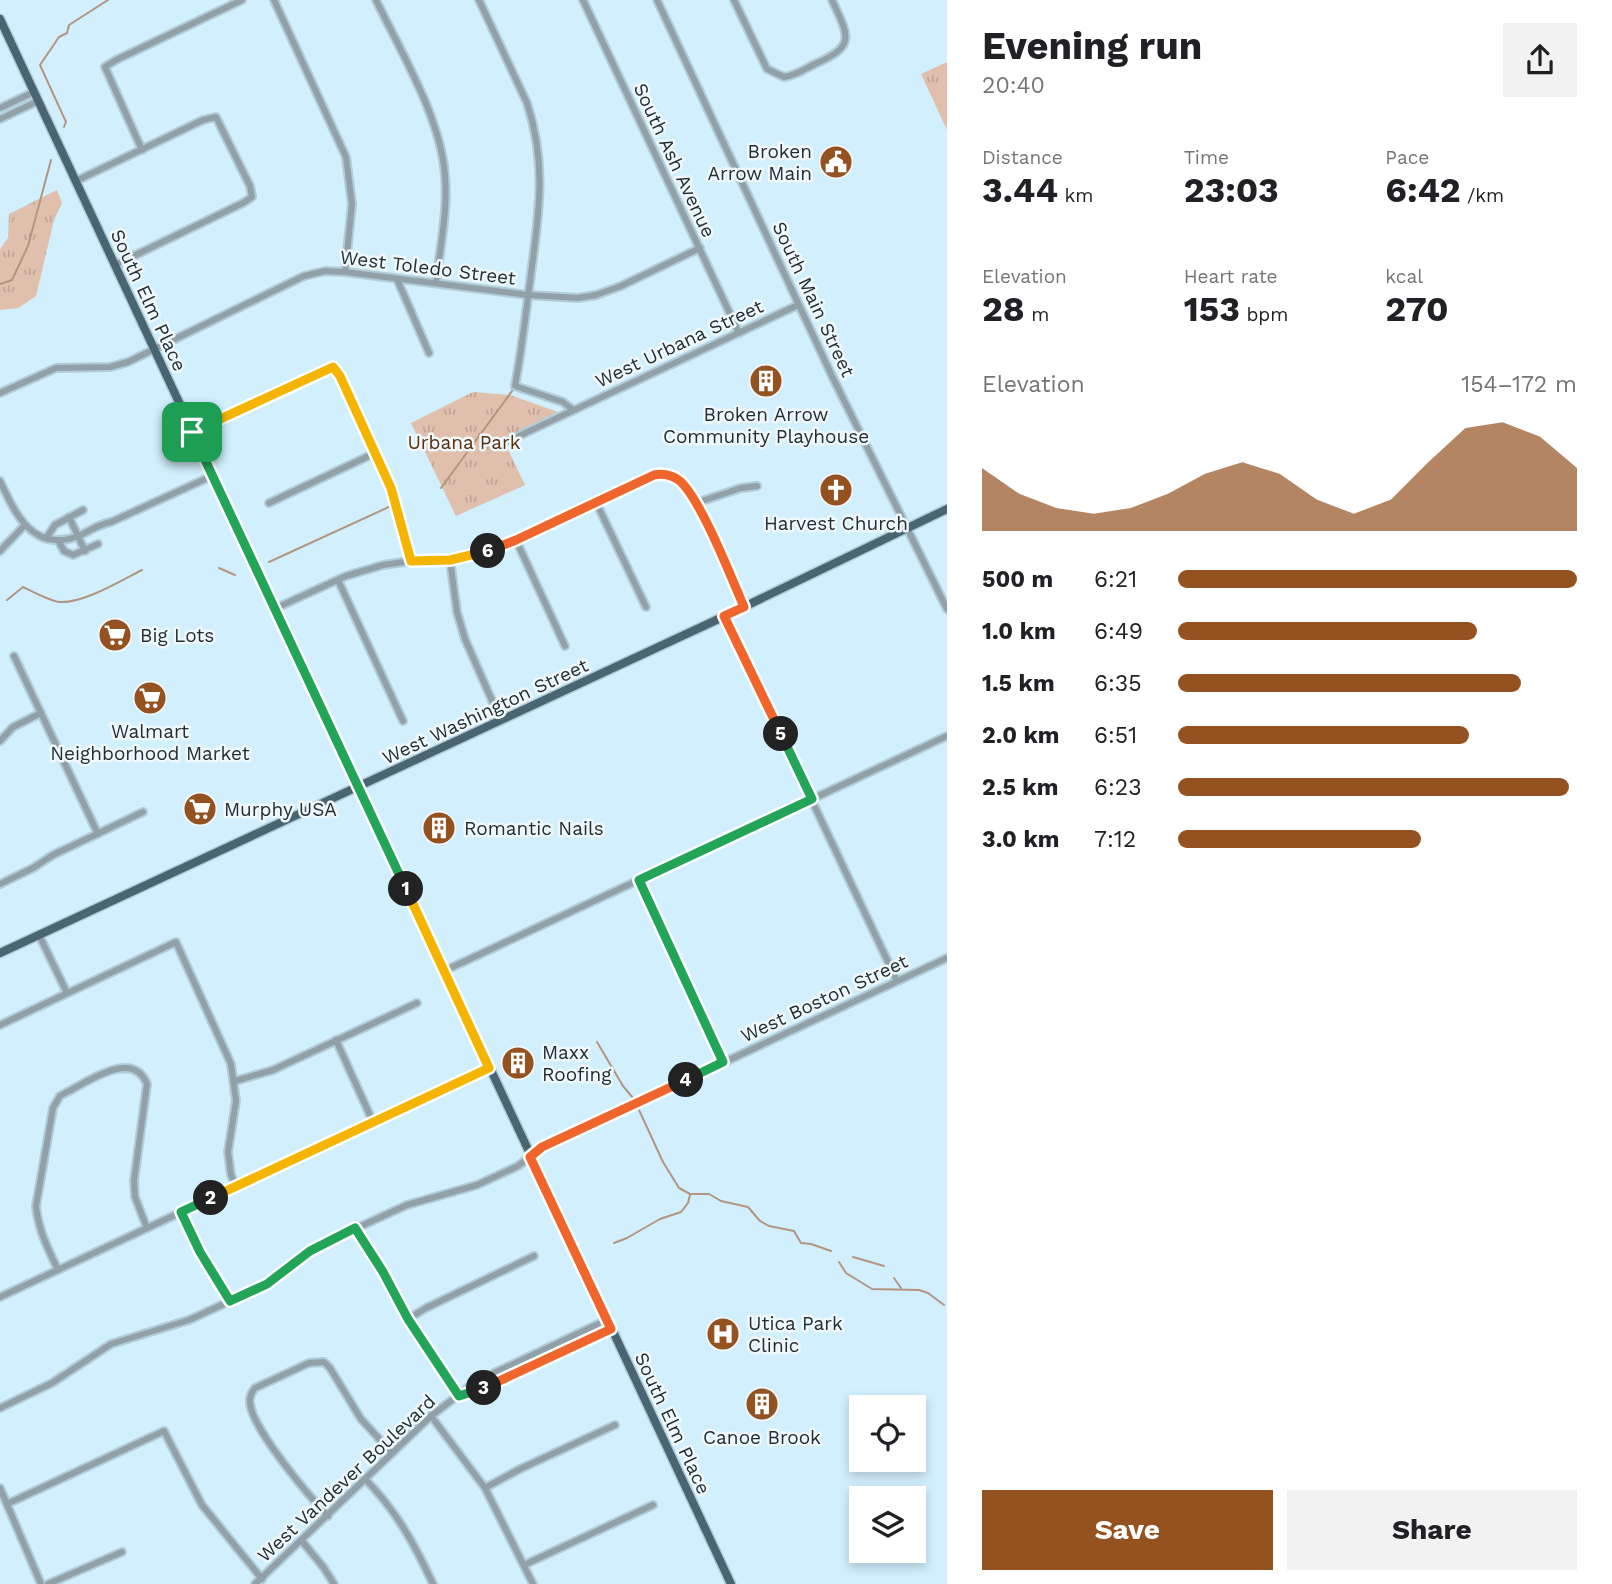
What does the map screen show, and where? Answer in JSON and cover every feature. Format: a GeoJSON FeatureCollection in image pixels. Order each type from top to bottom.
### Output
{"type":"FeatureCollection","features":[{"type":"Feature","properties":{"kind":"main road","name":"South Elm Place"},"geometry":{"type":"LineString","coordinates":[[0,19],[731,1584]]}},
{"type":"Feature","properties":{"kind":"main road","name":"West Washington Street"},"geometry":{"type":"LineString","coordinates":[[0,953],[744,607],[947,509]]}},
{"type":"Feature","properties":{"kind":"street"},"geometry":{"type":"LineString","coordinates":[[142,150],[105,67],[242,0]]}},
{"type":"Feature","properties":{"kind":"street"},"geometry":{"type":"LineString","coordinates":[[274,0],[346,157],[352,204],[345,272]]}},
{"type":"Feature","properties":{"kind":"street"},"geometry":{"type":"LineString","coordinates":[[376,0],[426,106],[441,148],[446,192],[436,284]]}},
{"type":"Feature","properties":{"kind":"street"},"geometry":{"type":"LineString","coordinates":[[479,0],[527,103],[537,140],[541,180],[515,386],[563,402],[573,410]]}},
{"type":"Feature","properties":{"kind":"street","name":"South Ash Avenue"},"geometry":{"type":"LineString","coordinates":[[583,0],[739,333]]}},
{"type":"Feature","properties":{"kind":"street","name":"South Main Street"},"geometry":{"type":"LineString","coordinates":[[657,0],[798,305],[947,609]]}},
{"type":"Feature","properties":{"kind":"street"},"geometry":{"type":"LineString","coordinates":[[734,0],[767,69],[779,76],[789,76],[832,57],[845,42],[845,29],[832,0]]}},
{"type":"Feature","properties":{"kind":"street"},"geometry":{"type":"LineString","coordinates":[[0,108],[34,92]]}},
{"type":"Feature","properties":{"kind":"street"},"geometry":{"type":"LineString","coordinates":[[0,119],[38,101]]}},
{"type":"Feature","properties":{"kind":"street"},"geometry":{"type":"LineString","coordinates":[[76,181],[204,120],[216,117],[250,186],[252,197],[243,203],[115,265]]}},
{"type":"Feature","properties":{"kind":"street","name":"West Toledo Street"},"geometry":{"type":"LineString","coordinates":[[0,393],[56,368],[110,367],[128,362],[304,276],[325,271],[569,299],[596,295],[621,286],[700,248]]}},
{"type":"Feature","properties":{"kind":"street"},"geometry":{"type":"LineString","coordinates":[[397,279],[429,353]]}},
{"type":"Feature","properties":{"kind":"street","name":"West Urbana Street"},"geometry":{"type":"LineString","coordinates":[[508,441],[798,305]]}},
{"type":"Feature","properties":{"kind":"street"},"geometry":{"type":"LineString","coordinates":[[192,432],[333,367],[340,376],[398,507],[411,561]]}},
{"type":"Feature","properties":{"kind":"street"},"geometry":{"type":"LineString","coordinates":[[269,503],[375,453]]}},
{"type":"Feature","properties":{"kind":"street"},"geometry":{"type":"LineString","coordinates":[[274,609],[338,580],[383,565],[450,560],[479,554],[516,540],[654,475],[670,476],[681,482],[696,503],[744,607]]}},
{"type":"Feature","properties":{"kind":"street"},"geometry":{"type":"LineString","coordinates":[[0,481],[24,526],[58,540],[78,536],[96,524],[111,522],[212,476]]}},
{"type":"Feature","properties":{"kind":"street"},"geometry":{"type":"LineString","coordinates":[[696,503],[741,488],[757,486]]}},
{"type":"Feature","properties":{"kind":"street"},"geometry":{"type":"LineString","coordinates":[[596,502],[646,607]]}},
{"type":"Feature","properties":{"kind":"street"},"geometry":{"type":"LineString","coordinates":[[47,537],[55,525],[83,510]]}},
{"type":"Feature","properties":{"kind":"street"},"geometry":{"type":"LineString","coordinates":[[69,517],[85,551]]}},
{"type":"Feature","properties":{"kind":"street"},"geometry":{"type":"LineString","coordinates":[[0,551],[24,526]]}},
{"type":"Feature","properties":{"kind":"street"},"geometry":{"type":"LineString","coordinates":[[58,540],[69,555],[98,544]]}},
{"type":"Feature","properties":{"kind":"street"},"geometry":{"type":"LineString","coordinates":[[516,540],[565,646]]}},
{"type":"Feature","properties":{"kind":"street"},"geometry":{"type":"LineString","coordinates":[[450,560],[457,612],[464,639],[500,721]]}},
{"type":"Feature","properties":{"kind":"street"},"geometry":{"type":"LineString","coordinates":[[338,580],[403,721]]}},
{"type":"Feature","properties":{"kind":"street"},"geometry":{"type":"LineString","coordinates":[[724,616],[897,981]]}},
{"type":"Feature","properties":{"kind":"street"},"geometry":{"type":"LineString","coordinates":[[14,656],[98,834]]}},
{"type":"Feature","properties":{"kind":"street"},"geometry":{"type":"LineString","coordinates":[[0,741],[13,727],[41,713]]}},
{"type":"Feature","properties":{"kind":"street"},"geometry":{"type":"LineString","coordinates":[[444,971],[947,736]]}},
{"type":"Feature","properties":{"kind":"street"},"geometry":{"type":"LineString","coordinates":[[0,884],[143,812]]}},
{"type":"Feature","properties":{"kind":"street"},"geometry":{"type":"LineString","coordinates":[[639,880],[723,1062]]}},
{"type":"Feature","properties":{"kind":"street"},"geometry":{"type":"LineString","coordinates":[[39,935],[67,993]]}},
{"type":"Feature","properties":{"kind":"street"},"geometry":{"type":"LineString","coordinates":[[0,1025],[176,942],[228,1055],[235,1081],[236,1101],[228,1152],[231,1175],[236,1186]]}},
{"type":"Feature","properties":{"kind":"street","name":"West Boston Street"},"geometry":{"type":"LineString","coordinates":[[0,1408],[52,1383],[111,1344],[172,1327],[267,1284],[310,1251],[355,1228],[407,1205],[477,1185],[519,1166],[542,1147],[947,958]]}},
{"type":"Feature","properties":{"kind":"street"},"geometry":{"type":"LineString","coordinates":[[235,1081],[273,1070],[417,1003]]}},
{"type":"Feature","properties":{"kind":"street"},"geometry":{"type":"LineString","coordinates":[[336,1040],[373,1122]]}},
{"type":"Feature","properties":{"kind":"street"},"geometry":{"type":"LineString","coordinates":[[58,1270],[43,1238],[36,1206],[53,1108],[60,1096],[118,1068],[132,1068],[145,1077],[148,1091],[134,1181],[135,1197],[147,1228]]}},
{"type":"Feature","properties":{"kind":"street"},"geometry":{"type":"LineString","coordinates":[[0,1297],[489,1068]]}},
{"type":"Feature","properties":{"kind":"street"},"geometry":{"type":"LineString","coordinates":[[181,1212],[200,1252],[230,1301]]}},
{"type":"Feature","properties":{"kind":"street"},"geometry":{"type":"LineString","coordinates":[[355,1228],[408,1319],[459,1396]]}},
{"type":"Feature","properties":{"kind":"street"},"geometry":{"type":"LineString","coordinates":[[408,1319],[534,1256]]}},
{"type":"Feature","properties":{"kind":"street","name":"West Vandever Boulevard"},"geometry":{"type":"LineString","coordinates":[[256,1584],[431,1416],[459,1396],[481,1389],[609,1324]]}},
{"type":"Feature","properties":{"kind":"street"},"geometry":{"type":"LineString","coordinates":[[328,1516],[296,1480],[272,1447],[251,1409],[252,1391],[309,1363],[324,1362],[361,1419],[392,1453]]}},
{"type":"Feature","properties":{"kind":"street"},"geometry":{"type":"LineString","coordinates":[[431,1416],[485,1488],[533,1584]]}},
{"type":"Feature","properties":{"kind":"street"},"geometry":{"type":"LineString","coordinates":[[485,1488],[615,1425]]}},
{"type":"Feature","properties":{"kind":"street"},"geometry":{"type":"LineString","coordinates":[[7,1504],[164,1431],[202,1505],[262,1579]]}},
{"type":"Feature","properties":{"kind":"street"},"geometry":{"type":"LineString","coordinates":[[365,1479],[404,1527],[433,1584]]}},
{"type":"Feature","properties":{"kind":"street"},"geometry":{"type":"LineString","coordinates":[[0,1488],[41,1584]]}},
{"type":"Feature","properties":{"kind":"street"},"geometry":{"type":"LineString","coordinates":[[524,1565],[653,1505]]}},
{"type":"Feature","properties":{"kind":"street"},"geometry":{"type":"LineString","coordinates":[[302,1541],[334,1584]]}},
{"type":"Feature","properties":{"kind":"street"},"geometry":{"type":"LineString","coordinates":[[48,1584],[122,1552]]}},
{"type":"Feature","properties":{"kind":"green space"},"geometry":{"type":"Polygon","coordinates":[[[947,62],[947,130],[921,74],[947,62]]]}},
{"type":"Feature","properties":{"kind":"green space"},"geometry":{"type":"Polygon","coordinates":[[[57,190],[62,203],[54,220],[36,296],[18,308],[0,310],[0,249],[8,238],[9,214],[57,190]]]}},
{"type":"Feature","properties":{"kind":"green space","name":"Urbana Park"},"geometry":{"type":"Polygon","coordinates":[[[473,392],[510,395],[558,412],[503,439],[525,485],[456,516],[411,423],[473,392]]]}},
{"type":"Feature","properties":{"kind":"waterway"},"geometry":{"type":"LineString","coordinates":[[64,127],[66,122],[40,65],[59,37],[67,33],[69,25],[108,0]]}},
{"type":"Feature","properties":{"kind":"waterway"},"geometry":{"type":"LineString","coordinates":[[0,284],[12,280],[28,246],[51,160]]}},
{"type":"Feature","properties":{"kind":"waterway"},"geometry":{"type":"LineString","coordinates":[[441,488],[515,387]]}},
{"type":"Feature","properties":{"kind":"waterway"},"geometry":{"type":"LineString","coordinates":[[479,434],[505,445],[508,442]]}},
{"type":"Feature","properties":{"kind":"waterway"},"geometry":{"type":"LineString","coordinates":[[269,562],[391,506]]}},
{"type":"Feature","properties":{"kind":"waterway"},"geometry":{"type":"LineString","coordinates":[[219,568],[235,575]]}},
{"type":"Feature","properties":{"kind":"waterway"},"geometry":{"type":"LineString","coordinates":[[7,600],[23,587],[45,598],[69,602],[102,590],[142,570]]}},
{"type":"Feature","properties":{"kind":"waterway"},"geometry":{"type":"LineString","coordinates":[[597,1042],[633,1098]]}},
{"type":"Feature","properties":{"kind":"waterway"},"geometry":{"type":"LineString","coordinates":[[639,1110],[663,1162],[679,1188],[690,1194],[709,1194],[721,1201],[748,1207],[760,1221],[769,1226],[794,1231],[801,1243],[831,1251]]}},
{"type":"Feature","properties":{"kind":"waterway"},"geometry":{"type":"LineString","coordinates":[[614,1243],[660,1219],[681,1212],[690,1195]]}},
{"type":"Feature","properties":{"kind":"waterway"},"geometry":{"type":"LineString","coordinates":[[853,1257],[884,1266]]}},
{"type":"Feature","properties":{"kind":"waterway"},"geometry":{"type":"LineString","coordinates":[[839,1262],[846,1273],[872,1289],[919,1290],[944,1305]]}},
{"type":"Feature","properties":{"kind":"waterway"},"geometry":{"type":"LineString","coordinates":[[894,1278],[901,1288]]}},
{"type":"Feature","properties":{"kind":"place","name":"Broken Arrow Main"},"geometry":{"type":"Point","coordinates":[836,162]}},
{"type":"Feature","properties":{"kind":"place","name":"Broken Arrow Community Playhouse"},"geometry":{"type":"Point","coordinates":[766,381]}},
{"type":"Feature","properties":{"kind":"place","name":"Harvest Church"},"geometry":{"type":"Point","coordinates":[836,490]}},
{"type":"Feature","properties":{"kind":"place","name":"Big Lots"},"geometry":{"type":"Point","coordinates":[115,635]}},
{"type":"Feature","properties":{"kind":"place","name":"Walmart Neighborhood Market"},"geometry":{"type":"Point","coordinates":[150,698]}},
{"type":"Feature","properties":{"kind":"place","name":"Murphy USA"},"geometry":{"type":"Point","coordinates":[200,809]}},
{"type":"Feature","properties":{"kind":"place","name":"Romantic Nails"},"geometry":{"type":"Point","coordinates":[439,828]}},
{"type":"Feature","properties":{"kind":"place","name":"Maxx Roofing"},"geometry":{"type":"Point","coordinates":[518,1063]}},
{"type":"Feature","properties":{"kind":"place","name":"Utica Park Clinic"},"geometry":{"type":"Point","coordinates":[723,1334]}},
{"type":"Feature","properties":{"kind":"place","name":"Canoe Brook"},"geometry":{"type":"Point","coordinates":[762,1404]}},
{"type":"Feature","properties":{"kind":"route"},"geometry":{"type":"LineString","coordinates":[[333,367],[340,376],[391,488],[411,561],[450,560],[493,550],[654,475],[665,474],[675,478],[696,503],[744,607],[724,616],[812,799],[639,880],[723,1062],[542,1147],[530,1157],[611,1329],[481,1389],[459,1396],[408,1319],[355,1228],[310,1251],[267,1284],[230,1301],[200,1252],[181,1212],[489,1068],[192,432],[333,367]]}}]}
